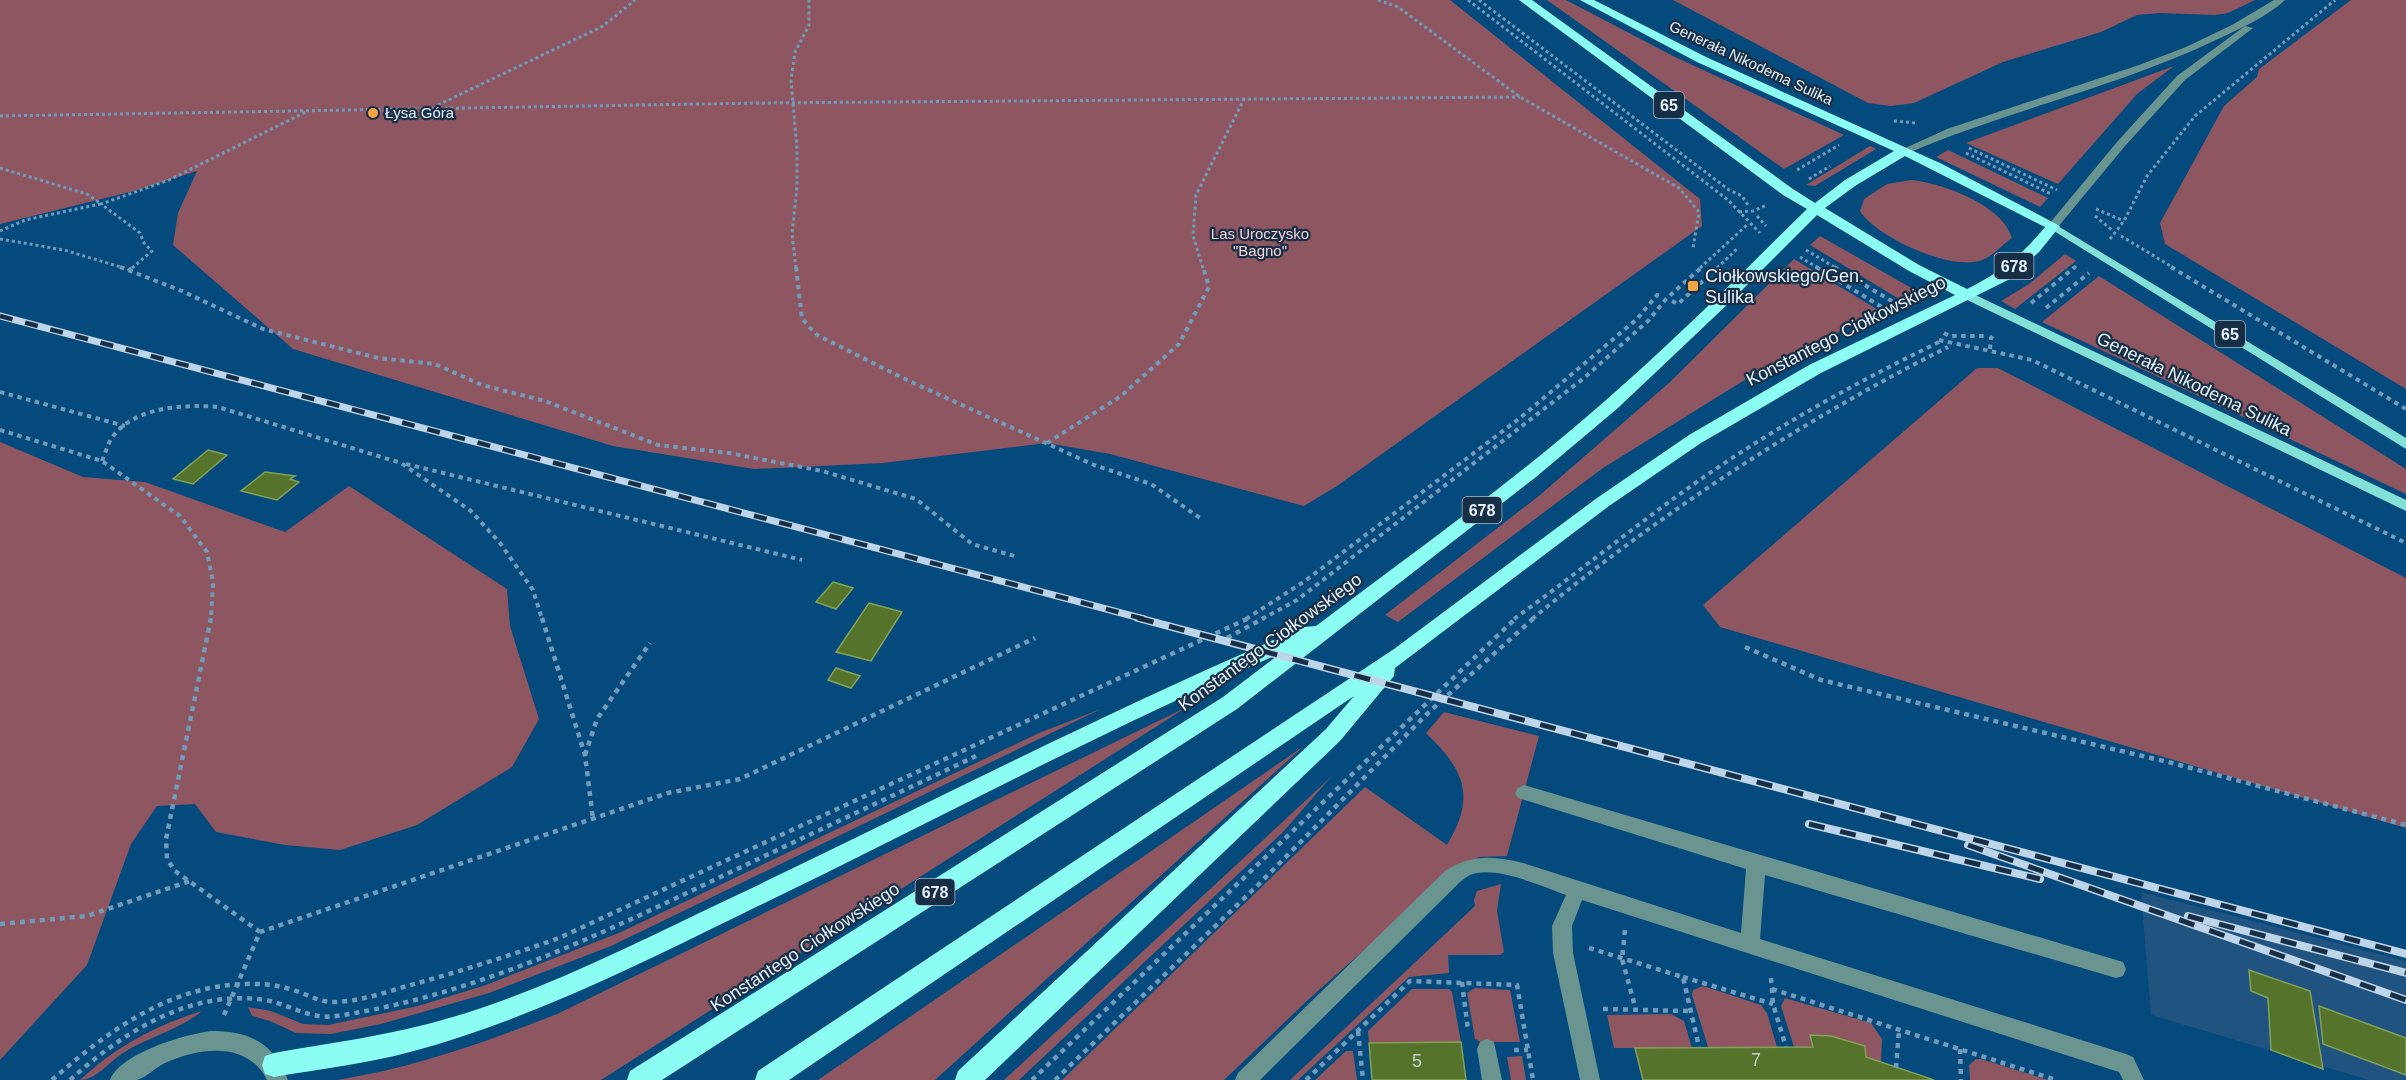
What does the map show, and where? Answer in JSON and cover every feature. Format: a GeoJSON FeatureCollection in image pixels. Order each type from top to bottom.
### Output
{"type":"FeatureCollection","features":[{"type":"Feature","properties":{"kind":"highway","name":"65"},"geometry":{"type":"LineString","coordinates":[[1525,0],[1814,210],[1967,295]]}},
{"type":"Feature","properties":{"kind":"highway","name":"Generała Nikodema Sulika"},"geometry":{"type":"LineString","coordinates":[[1586,0],[1687,53],[1904,152]]}},
{"type":"Feature","properties":{"kind":"highway","name":"65"},"geometry":{"type":"LineString","coordinates":[[1904,152],[1985,189],[2053,226]]}},
{"type":"Feature","properties":{"kind":"highway","name":"678"},"geometry":{"type":"LineString","coordinates":[[1814,210],[1850,183],[1904,152]]}},
{"type":"Feature","properties":{"kind":"highway","name":"Konstantego Ciołkowskiego"},"geometry":{"type":"LineString","coordinates":[[639,1080],[1230,703],[1530,473],[1612,404],[1725,299],[1814,210]]}},
{"type":"Feature","properties":{"kind":"highway","name":"678"},"geometry":{"type":"LineString","coordinates":[[1967,295],[2002,277],[2034,249],[2053,226]]}},
{"type":"Feature","properties":{"kind":"highway","name":"Konstantego Ciołkowskiego"},"geometry":{"type":"LineString","coordinates":[[767,1080],[1401,654],[1603,502],[1723,421],[1815,369],[1967,295]]}},
{"type":"Feature","properties":{"kind":"highway"},"geometry":{"type":"LineString","coordinates":[[276,1073],[408,1041],[481,1018],[575,983],[877,839],[1181,688],[1342,617]]}},
{"type":"Feature","properties":{"kind":"highway"},"geometry":{"type":"LineString","coordinates":[[967,1080],[1333,735],[1401,654]]}},
{"type":"Feature","properties":{"kind":"main road","name":"65"},"geometry":{"type":"LineString","coordinates":[[2053,226],[2406,444]]}},
{"type":"Feature","properties":{"kind":"main road","name":"Generała Nikodema Sulika"},"geometry":{"type":"LineString","coordinates":[[1967,295],[2406,506]]}},
{"type":"Feature","properties":{"kind":"street"},"geometry":{"type":"LineString","coordinates":[[1904,152],[2001,113],[2128,75],[2189,50],[2278,1]]}},
{"type":"Feature","properties":{"kind":"street"},"geometry":{"type":"LineString","coordinates":[[2053,226],[2121,144],[2181,78],[2241,34],[2278,1]]}},
{"type":"Feature","properties":{"kind":"street"},"geometry":{"type":"LineString","coordinates":[[1524,793],[1756,864],[2116,969]]}},
{"type":"Feature","properties":{"kind":"street"},"geometry":{"type":"LineString","coordinates":[[1750,944],[1756,864]]}},
{"type":"Feature","properties":{"kind":"street"},"geometry":{"type":"LineString","coordinates":[[1245,1080],[1452,877],[1468,867],[1505,867],[1770,950],[2126,1064],[2134,1080]]}},
{"type":"Feature","properties":{"kind":"street"},"geometry":{"type":"LineString","coordinates":[[1577,890],[1562,926],[1562,939],[1590,1080]]}},
{"type":"Feature","properties":{"kind":"street"},"geometry":{"type":"LineString","coordinates":[[120,1080],[159,1054],[213,1040],[249,1045],[276,1073]]}},
{"type":"Feature","properties":{"kind":"street"},"geometry":{"type":"LineString","coordinates":[[1487,1049],[1492,1080]]}},
{"type":"Feature","properties":{"kind":"path"},"geometry":{"type":"LineString","coordinates":[[435,107],[603,26],[635,0]]}},
{"type":"Feature","properties":{"kind":"path"},"geometry":{"type":"LineString","coordinates":[[808,0],[809,25],[795,52],[791,80],[798,186],[792,234],[802,319],[817,335],[908,380],[1094,465],[1151,484],[1200,518]]}},
{"type":"Feature","properties":{"kind":"path"},"geometry":{"type":"LineString","coordinates":[[1378,0],[1398,7],[1520,97],[1679,188],[1699,212],[1693,248]]}},
{"type":"Feature","properties":{"kind":"path"},"geometry":{"type":"LineString","coordinates":[[1468,0],[1728,200],[1748,224],[1759,232],[1763,224],[1757,216]]}},
{"type":"Feature","properties":{"kind":"path"},"geometry":{"type":"LineString","coordinates":[[1479,0],[1729,190],[1742,196],[1748,205]]}},
{"type":"Feature","properties":{"kind":"path"},"geometry":{"type":"LineString","coordinates":[[2109,240],[2124,221],[2147,176],[2195,116],[2336,0]]}},
{"type":"Feature","properties":{"kind":"path"},"geometry":{"type":"LineString","coordinates":[[1047,443],[1121,396],[1179,344],[1209,287],[1193,236],[1196,195],[1245,97]]}},
{"type":"Feature","properties":{"kind":"path"},"geometry":{"type":"LineString","coordinates":[[0,116],[792,102],[1245,97],[1520,97]]}},
{"type":"Feature","properties":{"kind":"path"},"geometry":{"type":"LineString","coordinates":[[0,231],[25,220],[101,204],[169,180],[312,110]]}},
{"type":"Feature","properties":{"kind":"path"},"geometry":{"type":"LineString","coordinates":[[1891,122],[1909,121],[1923,126]]}},
{"type":"Feature","properties":{"kind":"path"},"geometry":{"type":"LineString","coordinates":[[1790,174],[1844,142]]}},
{"type":"Feature","properties":{"kind":"path"},"geometry":{"type":"LineString","coordinates":[[1968,148],[2057,190]]}},
{"type":"Feature","properties":{"kind":"path"},"geometry":{"type":"LineString","coordinates":[[1962,151],[2054,196]]}},
{"type":"Feature","properties":{"kind":"path"},"geometry":{"type":"LineString","coordinates":[[0,168],[87,194],[140,233],[144,243],[152,251],[128,271]]}},
{"type":"Feature","properties":{"kind":"path"},"geometry":{"type":"LineString","coordinates":[[1739,212],[1753,211],[1770,204]]}},
{"type":"Feature","properties":{"kind":"path"},"geometry":{"type":"LineString","coordinates":[[2097,209],[2124,221]]}},
{"type":"Feature","properties":{"kind":"path"},"geometry":{"type":"LineString","coordinates":[[2095,216],[2112,230]]}},
{"type":"Feature","properties":{"kind":"path"},"geometry":{"type":"LineString","coordinates":[[1216,644],[1297,600],[1491,453],[1584,378],[1648,321],[1666,299],[1748,224]]}},
{"type":"Feature","properties":{"kind":"path"},"geometry":{"type":"LineString","coordinates":[[2121,236],[2406,409]]}},
{"type":"Feature","properties":{"kind":"path"},"geometry":{"type":"LineString","coordinates":[[0,239],[64,250],[128,271],[182,291],[263,329],[378,358],[435,364],[482,386],[545,401],[658,445],[729,453],[822,471],[916,499],[972,544],[1018,557]]}},
{"type":"Feature","properties":{"kind":"path"},"geometry":{"type":"LineString","coordinates":[[1672,301],[1678,304],[1740,246]]}},
{"type":"Feature","properties":{"kind":"path"},"geometry":{"type":"LineString","coordinates":[[1804,249],[1899,305]]}},
{"type":"Feature","properties":{"kind":"path"},"geometry":{"type":"LineString","coordinates":[[1797,255],[1887,310]]}},
{"type":"Feature","properties":{"kind":"path"},"geometry":{"type":"LineString","coordinates":[[2029,305],[2081,262]]}},
{"type":"Feature","properties":{"kind":"path"},"geometry":{"type":"LineString","coordinates":[[2043,312],[2093,270]]}},
{"type":"Feature","properties":{"kind":"path"},"geometry":{"type":"LineString","coordinates":[[51,1080],[103,1037],[137,1016],[197,991],[237,983],[285,987],[317,1000],[334,1002],[395,990],[507,957],[623,910],[1256,614],[1305,581],[1520,418],[1637,320],[1651,300],[1657,295],[1661,296]]}},
{"type":"Feature","properties":{"kind":"path"},"geometry":{"type":"LineString","coordinates":[[1990,349],[1991,338],[1997,332]]}},
{"type":"Feature","properties":{"kind":"path"},"geometry":{"type":"LineString","coordinates":[[1948,340],[1948,336],[1984,336]]}},
{"type":"Feature","properties":{"kind":"path"},"geometry":{"type":"LineString","coordinates":[[1934,338],[2032,360],[2406,543]]}},
{"type":"Feature","properties":{"kind":"path"},"geometry":{"type":"LineString","coordinates":[[1032,1080],[1509,623],[1554,591],[1606,548],[1733,458],[1849,388],[1941,341]]}},
{"type":"Feature","properties":{"kind":"path"},"geometry":{"type":"LineString","coordinates":[[1054,1080],[1271,872],[1387,752],[1519,630],[1624,549],[1722,478],[1802,425],[1948,347]]}},
{"type":"Feature","properties":{"kind":"path"},"geometry":{"type":"LineString","coordinates":[[0,392],[125,426]]}},
{"type":"Feature","properties":{"kind":"path"},"geometry":{"type":"LineString","coordinates":[[102,460],[111,437],[125,426],[149,414],[177,406],[218,407],[401,463],[802,560]]}},
{"type":"Feature","properties":{"kind":"path"},"geometry":{"type":"LineString","coordinates":[[0,430],[102,460],[180,516],[207,552],[213,582],[211,622],[166,839],[167,859],[175,871],[260,932]]}},
{"type":"Feature","properties":{"kind":"path"},"geometry":{"type":"LineString","coordinates":[[401,463],[471,511],[500,543],[533,590],[585,755],[592,819]]}},
{"type":"Feature","properties":{"kind":"path"},"geometry":{"type":"LineString","coordinates":[[213,1040],[260,932],[668,793],[741,779],[1035,638]]}},
{"type":"Feature","properties":{"kind":"path"},"geometry":{"type":"LineString","coordinates":[[585,755],[597,718],[650,643]]}},
{"type":"Feature","properties":{"kind":"path"},"geometry":{"type":"LineString","coordinates":[[1745,647],[1821,680],[2168,762],[2406,825]]}},
{"type":"Feature","properties":{"kind":"path"},"geometry":{"type":"LineString","coordinates":[[70,1080],[88,1063],[154,1021],[198,1004],[230,999],[266,1000],[307,1016],[331,1017],[375,1008],[459,985],[595,935],[979,754]]}},
{"type":"Feature","properties":{"kind":"path"},"geometry":{"type":"LineString","coordinates":[[0,924],[87,916],[190,881]]}},
{"type":"Feature","properties":{"kind":"path"},"geometry":{"type":"LineString","coordinates":[[1627,906],[1622,959],[1636,1010]]}},
{"type":"Feature","properties":{"kind":"path"},"geometry":{"type":"LineString","coordinates":[[1562,939],[1773,1004]]}},
{"type":"Feature","properties":{"kind":"path"},"geometry":{"type":"LineString","coordinates":[[1770,950],[1773,1004],[1786,1047]]}},
{"type":"Feature","properties":{"kind":"path"},"geometry":{"type":"LineString","coordinates":[[1683,977],[1699,1047]]}},
{"type":"Feature","properties":{"kind":"path"},"geometry":{"type":"LineString","coordinates":[[1306,1080],[1410,981],[1517,985],[1533,1080]]}},
{"type":"Feature","properties":{"kind":"path"},"geometry":{"type":"LineString","coordinates":[[1772,989],[2055,1080]]}},
{"type":"Feature","properties":{"kind":"path"},"geometry":{"type":"LineString","coordinates":[[1575,1009],[1689,1011]]}},
{"type":"Feature","properties":{"kind":"path"},"geometry":{"type":"LineString","coordinates":[[1896,1068],[1899,1030]]}},
{"type":"Feature","properties":{"kind":"path"},"geometry":{"type":"LineString","coordinates":[[1358,1031],[1363,1080]]}},
{"type":"Feature","properties":{"kind":"path"},"geometry":{"type":"LineString","coordinates":[[1960,1049],[1961,1080]]}},
{"type":"Feature","properties":{"kind":"shaded area"},"geometry":{"type":"Polygon","coordinates":[[[2141,892],[2406,961],[2406,1080],[2369,1080],[2151,1015],[2141,892]]]}},
{"type":"Feature","properties":{"kind":"green space","name":"Las Uroczysko \"Bagno\""},"geometry":{"type":"Polygon","coordinates":[[[0,0],[1450,0],[1700,199],[1702,226],[1337,486],[1304,506],[1110,454],[1047,443],[883,463],[754,469],[613,446],[293,349],[173,245],[178,213],[197,171],[134,191],[0,224],[0,0]]]}},
{"type":"Feature","properties":{"kind":"green space"},"geometry":{"type":"Polygon","coordinates":[[[1547,0],[1566,0],[1675,57],[1844,135],[1784,169],[1547,0]]]}},
{"type":"Feature","properties":{"kind":"green space"},"geometry":{"type":"Polygon","coordinates":[[[1673,0],[2255,0],[2228,13],[2215,15],[2160,13],[2137,15],[2101,32],[2003,62],[1914,103],[1891,106],[1868,103],[1673,0]]]}},
{"type":"Feature","properties":{"kind":"green space"},"geometry":{"type":"Polygon","coordinates":[[[2351,0],[2406,0],[2406,389],[2165,244],[2160,223],[2224,106],[2257,77],[2259,69],[2351,0]]]}},
{"type":"Feature","properties":{"kind":"green space"},"geometry":{"type":"Polygon","coordinates":[[[2174,66],[2137,94],[2058,184],[1966,143],[2174,66]]]}},
{"type":"Feature","properties":{"kind":"green space"},"geometry":{"type":"Polygon","coordinates":[[[1870,146],[1876,149],[1815,186],[1806,185],[1870,146]]]}},
{"type":"Feature","properties":{"kind":"green space"},"geometry":{"type":"Polygon","coordinates":[[[1948,150],[2048,198],[2040,207],[1936,157],[1948,150]]]}},
{"type":"Feature","properties":{"kind":"green space"},"geometry":{"type":"Polygon","coordinates":[[[1911,180],[1954,191],[1984,206],[1997,215],[2012,238],[1982,260],[1953,261],[1934,257],[1898,241],[1869,221],[1860,211],[1864,199],[1887,184],[1911,180]]]}},
{"type":"Feature","properties":{"kind":"green space"},"geometry":{"type":"Polygon","coordinates":[[[1820,236],[1922,294],[1904,302],[1810,245],[1820,236]]]}},
{"type":"Feature","properties":{"kind":"green space"},"geometry":{"type":"Polygon","coordinates":[[[2065,254],[2076,261],[2015,309],[2001,301],[2029,284],[2065,254]]]}},
{"type":"Feature","properties":{"kind":"green space"},"geometry":{"type":"Polygon","coordinates":[[[1794,259],[1880,311],[1743,381],[1603,468],[1398,622],[1385,615],[1540,495],[1670,382],[1794,259]]]}},
{"type":"Feature","properties":{"kind":"green space"},"geometry":{"type":"Polygon","coordinates":[[[2099,276],[2406,469],[2406,494],[2042,322],[2099,276]]]}},
{"type":"Feature","properties":{"kind":"green space"},"geometry":{"type":"Polygon","coordinates":[[[1977,368],[1998,368],[2406,578],[2406,828],[1720,627],[1703,605],[1977,368]]]}},
{"type":"Feature","properties":{"kind":"green space"},"geometry":{"type":"Polygon","coordinates":[[[0,442],[83,477],[145,482],[285,532],[349,486],[507,589],[510,626],[539,719],[512,767],[417,825],[340,850],[285,845],[216,832],[195,804],[157,806],[131,844],[87,965],[0,1060],[0,442]]]}},
{"type":"Feature","properties":{"kind":"green space"},"geometry":{"type":"Polygon","coordinates":[[[1187,707],[601,1080],[337,1080],[393,1069],[449,1053],[557,1014],[1187,707]]]}},
{"type":"Feature","properties":{"kind":"green space"},"geometry":{"type":"Polygon","coordinates":[[[1101,709],[611,946],[489,993],[381,1024],[331,1034],[296,1033],[270,1021],[252,1016],[248,1007],[271,1011],[303,1024],[328,1025],[418,1006],[486,985],[621,932],[1039,733],[1101,709]]]}},
{"type":"Feature","properties":{"kind":"green space"},"geometry":{"type":"Polygon","coordinates":[[[1444,712],[1539,736],[1507,856],[1480,857],[1460,865],[1310,998],[1224,1080],[1062,1080],[1365,787],[1447,845],[1461,812],[1462,785],[1450,760],[1426,733],[1444,712]]]}},
{"type":"Feature","properties":{"kind":"green space"},"geometry":{"type":"Polygon","coordinates":[[[1304,746],[935,1080],[818,1080],[1304,746]]]}},
{"type":"Feature","properties":{"kind":"green space"},"geometry":{"type":"Polygon","coordinates":[[[1331,777],[1283,832],[1019,1080],[1004,1080],[1331,777]]]}},
{"type":"Feature","properties":{"kind":"green space"},"geometry":{"type":"Polygon","coordinates":[[[1501,884],[1497,911],[1504,952],[1500,955],[1448,955],[1449,973],[1409,977],[1298,1080],[1290,1080],[1475,906],[1477,891],[1501,884]]]}},
{"type":"Feature","properties":{"kind":"green space"},"geometry":{"type":"Polygon","coordinates":[[[1703,986],[1761,1005],[1767,1013],[1777,1047],[1708,1047],[1692,995],[1693,990],[1703,986]]]}},
{"type":"Feature","properties":{"kind":"green space"},"geometry":{"type":"Polygon","coordinates":[[[1475,988],[1510,990],[1520,1042],[1481,1042],[1475,1039],[1467,993],[1475,988]]]}},
{"type":"Feature","properties":{"kind":"green space"},"geometry":{"type":"Polygon","coordinates":[[[1412,989],[1449,989],[1452,992],[1461,1042],[1369,1043],[1368,1031],[1412,989]]]}},
{"type":"Feature","properties":{"kind":"green space"},"geometry":{"type":"Polygon","coordinates":[[[1785,998],[1871,1023],[1882,1039],[1881,1063],[1866,1057],[1865,1046],[1831,1036],[1811,1035],[1813,1047],[1794,1047],[1781,1006],[1785,998]]]}},
{"type":"Feature","properties":{"kind":"green space"},"geometry":{"type":"Polygon","coordinates":[[[202,1011],[193,1018],[123,1053],[92,1077],[80,1080],[107,1057],[137,1038],[168,1023],[202,1011]]]}},
{"type":"Feature","properties":{"kind":"green space"},"geometry":{"type":"Polygon","coordinates":[[[1671,1014],[1684,1021],[1692,1048],[1614,1048],[1607,1015],[1671,1014]]]}},
{"type":"Feature","properties":{"kind":"green space"},"geometry":{"type":"Polygon","coordinates":[[[1346,1051],[1353,1051],[1357,1080],[1315,1080],[1346,1051]]]}},
{"type":"Feature","properties":{"kind":"green space"},"geometry":{"type":"Polygon","coordinates":[[[1522,1056],[1526,1080],[1511,1080],[1507,1057],[1522,1056]]]}},
{"type":"Feature","properties":{"kind":"green space"},"geometry":{"type":"Polygon","coordinates":[[[1976,1059],[2048,1080],[1970,1080],[1969,1065],[1976,1059]]]}},
{"type":"Feature","properties":{"kind":"building"},"geometry":{"type":"Polygon","coordinates":[[[208,450],[227,455],[193,484],[173,479],[208,450]]]}},
{"type":"Feature","properties":{"kind":"building"},"geometry":{"type":"Polygon","coordinates":[[[265,472],[295,476],[290,479],[299,482],[277,500],[241,491],[265,472]]]}},
{"type":"Feature","properties":{"kind":"building"},"geometry":{"type":"Polygon","coordinates":[[[833,582],[853,588],[836,609],[816,602],[833,582]]]}},
{"type":"Feature","properties":{"kind":"building"},"geometry":{"type":"Polygon","coordinates":[[[869,603],[902,612],[871,661],[836,652],[869,603]]]}},
{"type":"Feature","properties":{"kind":"building"},"geometry":{"type":"Polygon","coordinates":[[[836,668],[860,676],[851,688],[828,680],[836,668]]]}},
{"type":"Feature","properties":{"kind":"building"},"geometry":{"type":"Polygon","coordinates":[[[2249,970],[2310,991],[2323,1069],[2271,1050],[2268,998],[2251,991],[2249,970]]]}},
{"type":"Feature","properties":{"kind":"building"},"geometry":{"type":"Polygon","coordinates":[[[2319,1006],[2406,1038],[2406,1075],[2323,1044],[2319,1006]]]}},
{"type":"Feature","properties":{"kind":"building"},"geometry":{"type":"Polygon","coordinates":[[[1810,1035],[1831,1036],[1865,1046],[1866,1057],[1934,1080],[1643,1080],[1635,1048],[1813,1047],[1810,1035]]]}},
{"type":"Feature","properties":{"kind":"building"},"geometry":{"type":"Polygon","coordinates":[[[1461,1042],[1466,1080],[1372,1080],[1369,1043],[1461,1042]]]}},
{"type":"Feature","properties":{"kind":"railway"},"geometry":{"type":"LineString","coordinates":[[0,316],[1144,619]]}},
{"type":"Feature","properties":{"kind":"railway"},"geometry":{"type":"LineString","coordinates":[[1138,618],[2406,954]]}},
{"type":"Feature","properties":{"kind":"railway"},"geometry":{"type":"LineString","coordinates":[[1809,824],[2040,879]]}},
{"type":"Feature","properties":{"kind":"railway"},"geometry":{"type":"LineString","coordinates":[[1968,845],[2406,1000]]}},
{"type":"Feature","properties":{"kind":"railway"},"geometry":{"type":"LineString","coordinates":[[2188,916],[2406,973]]}},
{"type":"Feature","properties":{"kind":"place","name":"Łysa Góra"},"geometry":{"type":"Point","coordinates":[373,113]}},
{"type":"Feature","properties":{"kind":"place","name":"Ciołkowskiego/Gen. Sulika"},"geometry":{"type":"Point","coordinates":[1693,286]}}]}
